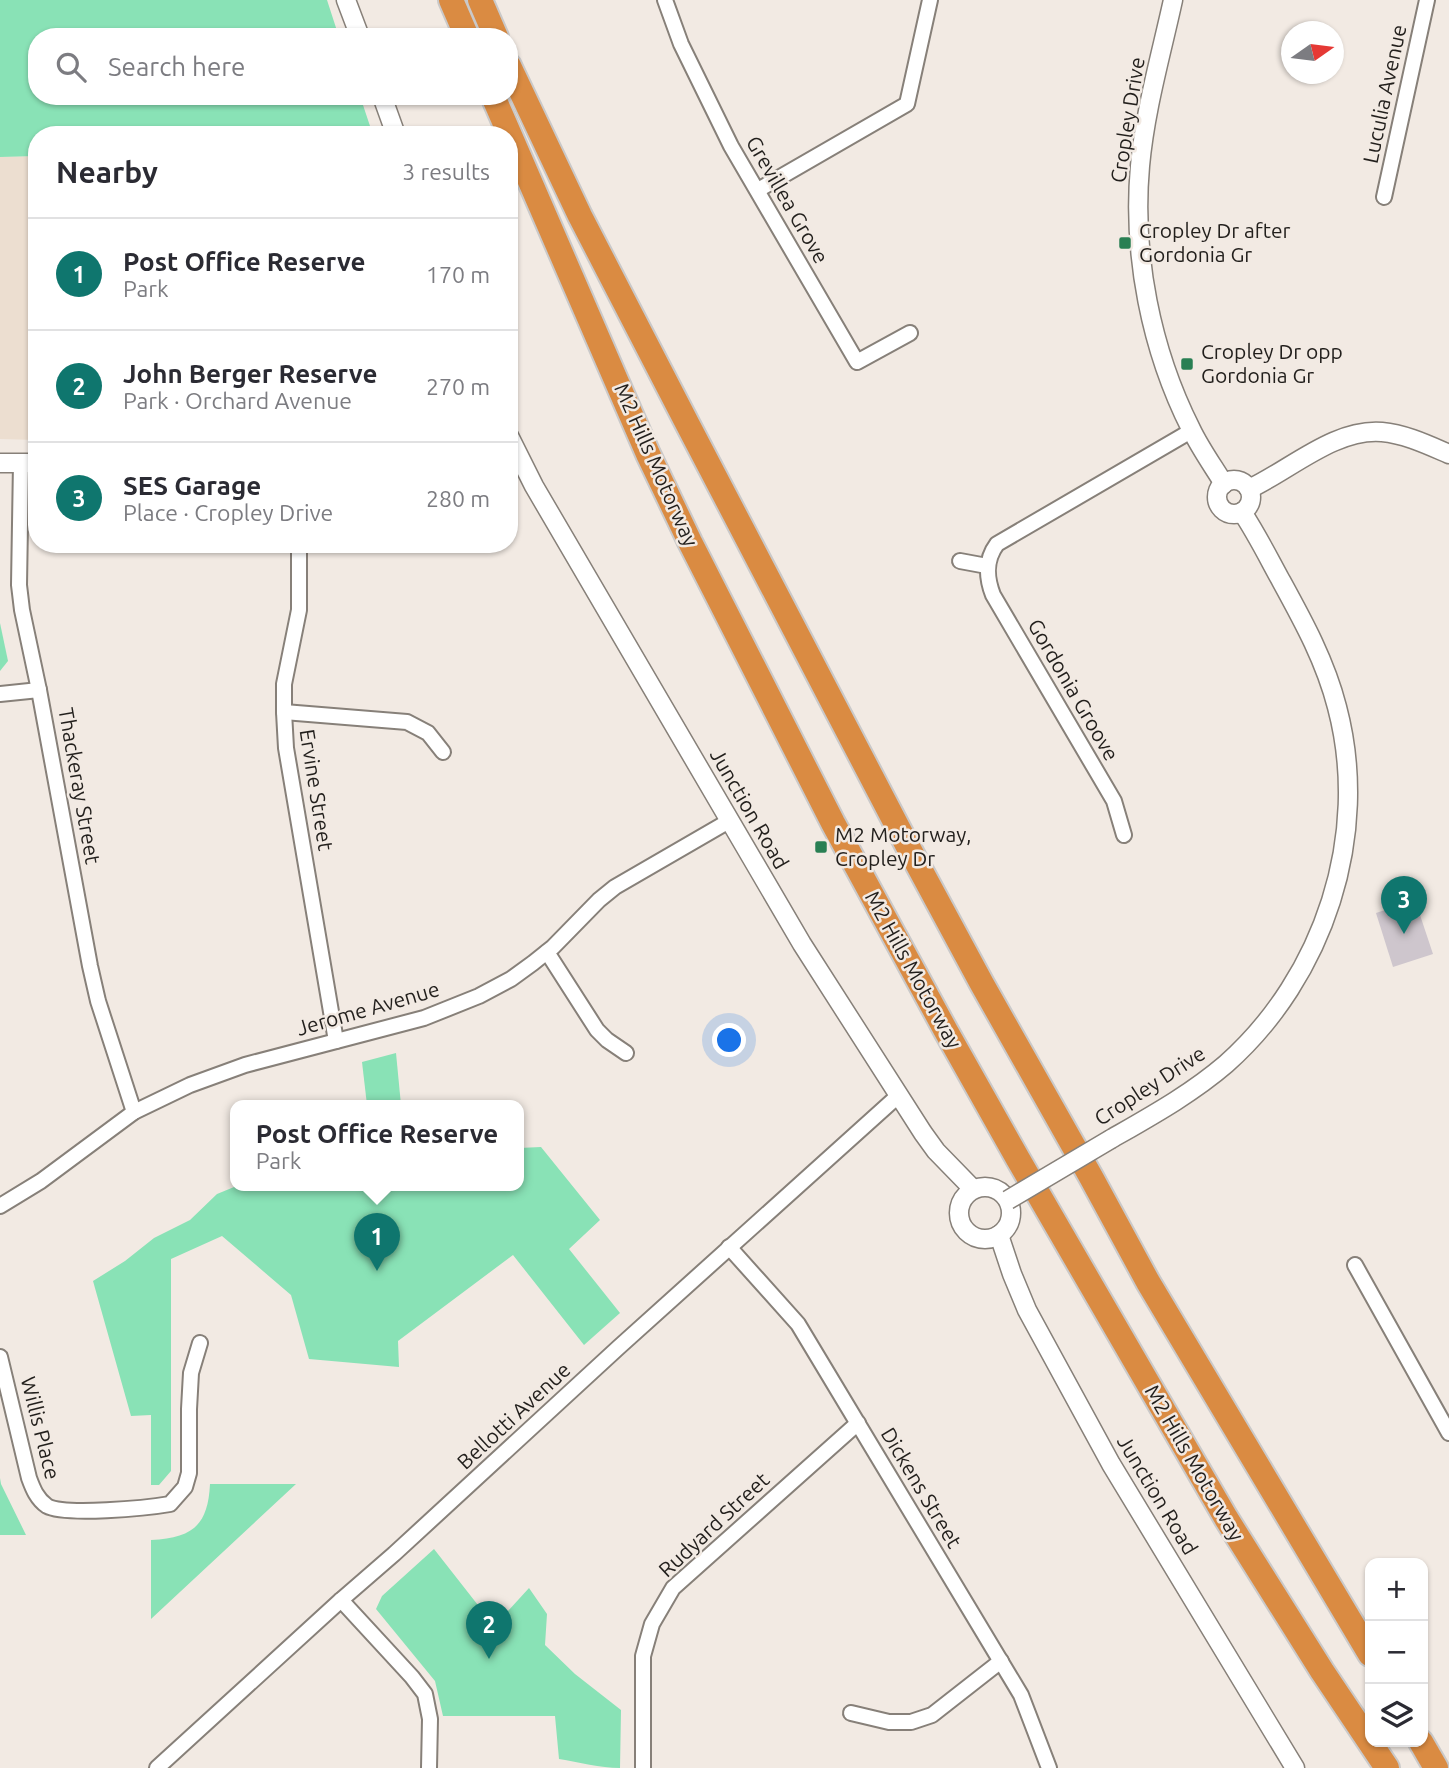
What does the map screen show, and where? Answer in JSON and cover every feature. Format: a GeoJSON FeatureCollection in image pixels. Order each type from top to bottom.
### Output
{"type":"FeatureCollection","features":[{"type":"Feature","properties":{"kind":"highway"},"geometry":{"type":"LineString","coordinates":[[451,0],[463,28]]}},
{"type":"Feature","properties":{"kind":"highway"},"geometry":{"type":"LineString","coordinates":[[480,0],[492,28]]}},
{"type":"Feature","properties":{"kind":"highway","name":"M2 Hills Motorway"},"geometry":{"type":"LineString","coordinates":[[518,85],[575,204],[682,413],[982,984],[1148,1282],[1365,1646]]}},
{"type":"Feature","properties":{"kind":"highway","name":"M2 Hills Motorway"},"geometry":{"type":"LineString","coordinates":[[497,105],[506,126]]}},
{"type":"Feature","properties":{"kind":"highway","name":"M2 Hills Motorway"},"geometry":{"type":"LineString","coordinates":[[518,154],[648,454],[833,823],[1018,1159],[1226,1518],[1322,1671],[1387,1768]]}},
{"type":"Feature","properties":{"kind":"highway"},"geometry":{"type":"LineString","coordinates":[[1424,1747],[1436,1768]]}},
{"type":"Feature","properties":{"kind":"street"},"geometry":{"type":"LineString","coordinates":[[346,0],[357,28]]}},
{"type":"Feature","properties":{"kind":"street","name":"Grevillea Grove"},"geometry":{"type":"LineString","coordinates":[[665,0],[681,44],[731,146],[857,362],[910,333]]}},
{"type":"Feature","properties":{"kind":"street"},"geometry":{"type":"LineString","coordinates":[[758,191],[907,104],[930,0]]}},
{"type":"Feature","properties":{"kind":"street","name":"Cropley Drive"},"geometry":{"type":"LineString","coordinates":[[1173,0],[1147,117],[1140,167],[1141,252],[1146,292],[1166,369],[1191,430],[1224,484]]}},
{"type":"Feature","properties":{"kind":"street","name":"Luculia Avenue"},"geometry":{"type":"LineString","coordinates":[[1384,197],[1427,0]]}},
{"type":"Feature","properties":{"kind":"street"},"geometry":{"type":"LineString","coordinates":[[385,105],[393,126]]}},
{"type":"Feature","properties":{"kind":"street"},"geometry":{"type":"LineString","coordinates":[[960,561],[987,566],[991,552],[997,544],[1191,430]]}},
{"type":"Feature","properties":{"kind":"street"},"geometry":{"type":"LineString","coordinates":[[1249,489],[1321,448],[1361,432],[1392,433],[1449,454]]}},
{"type":"Feature","properties":{"kind":"street"},"geometry":{"type":"LineString","coordinates":[[0,463],[28,463]]}},
{"type":"Feature","properties":{"kind":"street","name":"Junction Road"},"geometry":{"type":"LineString","coordinates":[[518,466],[534,486],[802,944],[923,1133],[936,1151],[973,1189]]}},
{"type":"Feature","properties":{"kind":"street","name":"Thackeray Street"},"geometry":{"type":"LineString","coordinates":[[28,475],[19,585],[22,610],[40,691],[90,966],[98,1001],[134,1112]]}},
{"type":"Feature","properties":{"kind":"street"},"geometry":{"type":"LineString","coordinates":[[1240,481],[1249,489],[1250,504],[1242,512],[1231,514],[1222,509],[1218,493],[1224,484],[1240,481]]}},
{"type":"Feature","properties":{"kind":"street","name":"Cropley Drive"},"geometry":{"type":"LineString","coordinates":[[1008,1200],[1181,1098],[1225,1064],[1262,1028],[1282,1002],[1314,947],[1334,894],[1341,864],[1348,804],[1344,740],[1338,708],[1320,655],[1242,512]]}},
{"type":"Feature","properties":{"kind":"street","name":"Ervine Street"},"geometry":{"type":"LineString","coordinates":[[299,553],[299,610],[285,673],[284,712],[289,761],[336,1041]]}},
{"type":"Feature","properties":{"kind":"street","name":"Gordonia Groove"},"geometry":{"type":"LineString","coordinates":[[987,566],[988,583],[993,595],[1114,800],[1124,835]]}},
{"type":"Feature","properties":{"kind":"street"},"geometry":{"type":"LineString","coordinates":[[0,694],[40,691]]}},
{"type":"Feature","properties":{"kind":"street"},"geometry":{"type":"LineString","coordinates":[[284,712],[407,722],[428,733],[443,752]]}},
{"type":"Feature","properties":{"kind":"street","name":"Jerome Avenue"},"geometry":{"type":"LineString","coordinates":[[0,1206],[41,1181],[134,1112],[190,1085],[220,1073],[424,1018],[463,1003],[511,979],[547,952],[615,887],[729,821]]}},
{"type":"Feature","properties":{"kind":"street"},"geometry":{"type":"LineString","coordinates":[[547,952],[597,1030],[626,1053]]}},
{"type":"Feature","properties":{"kind":"street","name":"Bellotti Avenue"},"geometry":{"type":"LineString","coordinates":[[157,1768],[899,1095]]}},
{"type":"Feature","properties":{"kind":"street"},"geometry":{"type":"LineString","coordinates":[[973,1189],[995,1189],[1008,1200],[1011,1215],[1009,1223],[999,1235],[991,1238],[974,1237],[962,1226],[959,1218],[961,1202],[973,1189]]}},
{"type":"Feature","properties":{"kind":"street","name":"Junction Road"},"geometry":{"type":"LineString","coordinates":[[999,1235],[1015,1284],[1027,1310],[1111,1464],[1295,1768]]}},
{"type":"Feature","properties":{"kind":"street","name":"Dickens Street"},"geometry":{"type":"LineString","coordinates":[[729,1247],[798,1324],[1021,1695],[1049,1768]]}},
{"type":"Feature","properties":{"kind":"street"},"geometry":{"type":"LineString","coordinates":[[1355,1265],[1449,1433]]}},
{"type":"Feature","properties":{"kind":"street","name":"Willis Place"},"geometry":{"type":"LineString","coordinates":[[0,1357],[35,1494],[48,1506],[62,1510],[134,1509],[170,1504],[185,1487],[189,1473],[191,1373],[200,1343]]}},
{"type":"Feature","properties":{"kind":"street","name":"Rudyard Street"},"geometry":{"type":"LineString","coordinates":[[643,1768],[643,1657],[652,1624],[673,1588],[858,1423]]}},
{"type":"Feature","properties":{"kind":"street"},"geometry":{"type":"LineString","coordinates":[[341,1600],[412,1676],[425,1694],[430,1719],[429,1768]]}},
{"type":"Feature","properties":{"kind":"street"},"geometry":{"type":"LineString","coordinates":[[851,1713],[889,1723],[911,1722],[932,1715],[1001,1661]]}},
{"type":"Feature","properties":{"kind":"shaded area"},"geometry":{"type":"Polygon","coordinates":[[[28,156],[28,440],[0,439],[0,157],[28,156]]]}},
{"type":"Feature","properties":{"kind":"green space"},"geometry":{"type":"Polygon","coordinates":[[[0,0],[327,0],[336,28],[28,28],[28,105],[363,105],[370,126],[28,126],[28,156],[0,157],[0,0]]]}},
{"type":"Feature","properties":{"kind":"green space"},"geometry":{"type":"Polygon","coordinates":[[[0,623],[8,661],[0,671],[0,623]]]}},
{"type":"Feature","properties":{"kind":"green space"},"geometry":{"type":"Polygon","coordinates":[[[396,1053],[401,1100],[366,1100],[362,1062],[396,1053]]]}},
{"type":"Feature","properties":{"kind":"green space"},"geometry":{"type":"Polygon","coordinates":[[[541,1147],[600,1220],[569,1249],[620,1313],[584,1345],[513,1255],[398,1341],[399,1367],[309,1359],[291,1295],[222,1236],[171,1259],[171,1471],[159,1485],[151,1485],[151,1415],[131,1416],[93,1281],[154,1238],[190,1220],[217,1194],[230,1189],[230,1191],[524,1191],[524,1148],[541,1147]]]}},
{"type":"Feature","properties":{"kind":"green space"},"geometry":{"type":"Polygon","coordinates":[[[0,1478],[1,1484],[26,1535],[0,1535],[0,1478]]]}},
{"type":"Feature","properties":{"kind":"green space"},"geometry":{"type":"Polygon","coordinates":[[[210,1484],[296,1484],[151,1619],[151,1540],[177,1536],[195,1527],[206,1510],[210,1484]]]}},
{"type":"Feature","properties":{"kind":"green space"},"geometry":{"type":"Polygon","coordinates":[[[434,1549],[492,1623],[498,1622],[529,1588],[547,1614],[545,1645],[575,1674],[621,1710],[620,1768],[559,1759],[555,1716],[443,1716],[435,1681],[376,1609],[382,1596],[434,1549]]]}},
{"type":"Feature","properties":{"kind":"building"},"geometry":{"type":"Polygon","coordinates":[[[1415,900],[1433,954],[1393,967],[1376,913],[1415,900]]]}},
{"type":"Feature","properties":{"kind":"place","name":"Cropley Dr after Gordonia Gr"},"geometry":{"type":"Point","coordinates":[1125,243]}},
{"type":"Feature","properties":{"kind":"place","name":"Cropley Dr opp Gordonia Gr"},"geometry":{"type":"Point","coordinates":[1187,364]}},
{"type":"Feature","properties":{"kind":"place","name":"M2 Motorway, Cropley Dr"},"geometry":{"type":"Point","coordinates":[821,847]}},
{"type":"Feature","properties":{"kind":"place","name":"SES Garage"},"geometry":{"type":"Point","coordinates":[1404,934]}},
{"type":"Feature","properties":{"kind":"place","name":"Post Office Reserve"},"geometry":{"type":"Point","coordinates":[377,1271]}},
{"type":"Feature","properties":{"kind":"place","name":"John Berger Reserve"},"geometry":{"type":"Point","coordinates":[489,1659]}}]}
